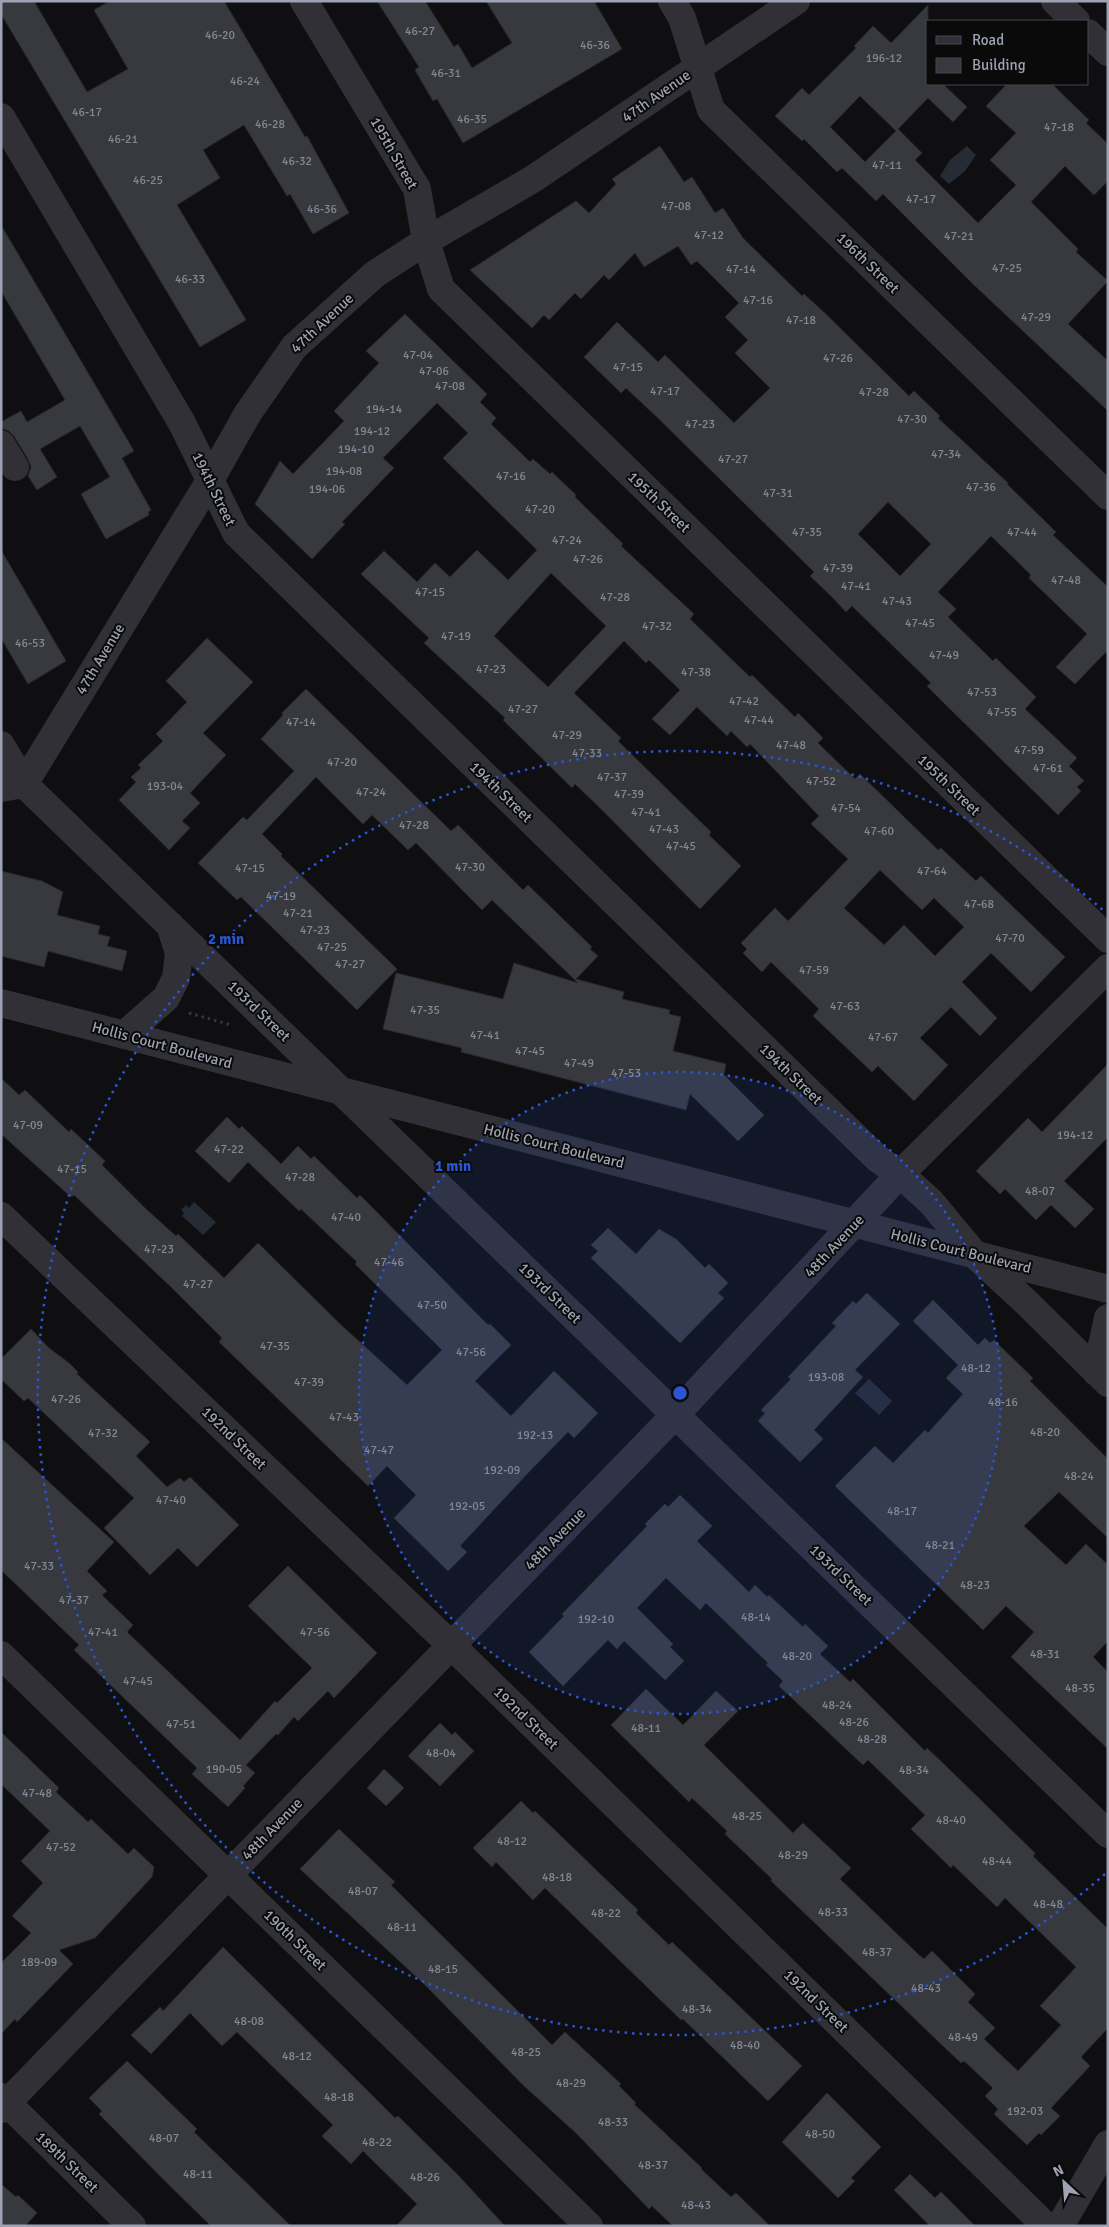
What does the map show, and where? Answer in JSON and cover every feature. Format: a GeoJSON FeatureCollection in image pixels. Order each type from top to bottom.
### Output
{"type":"FeatureCollection","features":[{"type":"Feature","properties":{"kind":"street","name":"195th Street"},"geometry":{"type":"LineString","coordinates":[[304,1],[417,189],[426,240],[441,289],[1108,939]]}},
{"type":"Feature","properties":{"kind":"street","name":"196th Street"},"geometry":{"type":"LineString","coordinates":[[672,1],[682,18],[711,110],[1108,496]]}},
{"type":"Feature","properties":{"kind":"street","name":"47th Avenue"},"geometry":{"type":"LineString","coordinates":[[12,786],[209,482],[248,413],[294,347],[375,274],[426,240],[533,179],[796,1]]}},
{"type":"Feature","properties":{"kind":"street"},"geometry":{"type":"LineString","coordinates":[[1055,1],[1075,20]]}},
{"type":"Feature","properties":{"kind":"street"},"geometry":{"type":"LineString","coordinates":[[1089,34],[1108,52]]}},
{"type":"Feature","properties":{"kind":"street","name":"194th Street"},"geometry":{"type":"LineString","coordinates":[[1,117],[182,423],[209,482],[236,533],[870,1152],[900,1174],[931,1202],[975,1255],[1027,1303],[1102,1378]]}},
{"type":"Feature","properties":{"kind":"street"},"geometry":{"type":"LineString","coordinates":[[1,444],[15,467]]}},
{"type":"Feature","properties":{"kind":"street","name":"193rd Street"},"geometry":{"type":"LineString","coordinates":[[1,746],[12,786],[170,925],[1108,1834]]}},
{"type":"Feature","properties":{"kind":"street"},"geometry":{"type":"LineString","coordinates":[[124,1035],[166,998],[176,978],[179,953],[170,925]]}},
{"type":"Feature","properties":{"kind":"street","name":"48th Avenue"},"geometry":{"type":"LineString","coordinates":[[3,2103],[452,1646],[675,1415],[900,1174],[1108,968]]}},
{"type":"Feature","properties":{"kind":"street","name":"Hollis Court Boulevard"},"geometry":{"type":"LineString","coordinates":[[1,1003],[1108,1289]]}},
{"type":"Feature","properties":{"kind":"street","name":"192nd Street"},"geometry":{"type":"LineString","coordinates":[[1,1216],[452,1646],[1046,2226]]}},
{"type":"Feature","properties":{"kind":"street"},"geometry":{"type":"LineString","coordinates":[[1102,1378],[1108,1318]]}},
{"type":"Feature","properties":{"kind":"street","name":"190th Street"},"geometry":{"type":"LineString","coordinates":[[1,1655],[589,2226]]}},
{"type":"Feature","properties":{"kind":"street","name":"189th Street"},"geometry":{"type":"LineString","coordinates":[[3,2103],[132,2226]]}},
{"type":"Feature","properties":{"kind":"street"},"geometry":{"type":"LineString","coordinates":[[1060,2226],[1108,2144]]}},
{"type":"Feature","properties":{"kind":"path"},"geometry":{"type":"LineString","coordinates":[[185,1012],[235,1026]]}},
{"type":"Feature","properties":{"kind":"shaded area"},"geometry":{"type":"Polygon","coordinates":[[[967,146],[976,155],[965,171],[949,184],[940,176],[950,160],[967,146]]]}},
{"type":"Feature","properties":{"kind":"shaded area"},"geometry":{"type":"Polygon","coordinates":[[[194,1202],[216,1222],[203,1235],[182,1216],[184,1213],[181,1210],[186,1205],[189,1208],[194,1202]]]}},
{"type":"Feature","properties":{"kind":"shaded area"},"geometry":{"type":"Polygon","coordinates":[[[869,1379],[892,1401],[879,1415],[855,1393],[869,1379]]]}},
{"type":"Feature","properties":{"kind":"building"},"geometry":{"type":"Polygon","coordinates":[[[1,1],[34,1],[87,92],[128,69],[94,10],[110,1],[224,1],[305,137],[307,136],[349,213],[313,234],[290,194],[287,196],[244,125],[203,150],[220,178],[177,205],[246,320],[200,347],[1,14],[1,1]]]}},
{"type":"Feature","properties":{"kind":"building"},"geometry":{"type":"Polygon","coordinates":[[[377,1],[425,1],[454,47],[458,44],[472,68],[512,43],[486,1],[594,1],[622,49],[463,143],[437,99],[433,101],[415,70],[419,67],[377,1]]]}},
{"type":"Feature","properties":{"kind":"building"},"geometry":{"type":"Polygon","coordinates":[[[928,5],[928,20],[926,20],[926,85],[944,85],[967,107],[953,122],[928,98],[898,129],[922,153],[915,160],[978,223],[1016,185],[990,160],[1016,133],[986,106],[1006,85],[1053,85],[1089,120],[1086,123],[1108,144],[1108,181],[1094,195],[1065,166],[1031,202],[1078,249],[1076,252],[1108,281],[1068,324],[1108,361],[1108,411],[974,285],[883,194],[876,201],[842,168],[837,172],[804,139],[802,141],[775,116],[802,88],[809,95],[856,48],[854,46],[873,26],[891,43],[928,5]],[[860,96],[830,127],[865,162],[896,131],[860,96]]]}},
{"type":"Feature","properties":{"kind":"building"},"geometry":{"type":"Polygon","coordinates":[[[660,146],[684,182],[692,177],[715,213],[723,208],[743,238],[802,296],[804,294],[828,316],[909,396],[914,391],[940,416],[938,418],[1008,483],[1056,532],[1053,535],[1108,587],[1108,654],[1106,652],[1075,684],[1056,667],[1087,634],[1029,578],[1031,575],[991,536],[938,592],[956,609],[948,617],[993,661],[996,658],[1036,697],[1025,709],[1077,758],[1069,766],[1084,781],[1077,787],[1081,791],[1058,815],[927,686],[931,683],[852,606],[846,612],[810,576],[814,572],[660,420],[626,388],[621,393],[584,357],[617,322],[658,362],[665,355],[734,423],[770,388],[735,353],[748,340],[725,317],[739,303],[697,261],[691,265],[678,246],[644,267],[635,253],[609,280],[604,275],[581,299],[575,293],[549,320],[544,315],[532,328],[470,270],[576,201],[589,213],[616,184],[612,179],[660,146]],[[888,502],[858,534],[900,576],[931,544],[888,502]]]}},
{"type":"Feature","properties":{"kind":"building"},"geometry":{"type":"Polygon","coordinates":[[[1,225],[134,451],[122,458],[151,510],[148,512],[149,515],[106,539],[81,494],[110,477],[80,426],[40,449],[57,477],[37,490],[28,476],[31,467],[28,459],[14,436],[9,431],[1,428],[1,422],[21,411],[27,422],[65,400],[1,291],[1,225]]]}},
{"type":"Feature","properties":{"kind":"building"},"geometry":{"type":"Polygon","coordinates":[[[405,314],[487,394],[480,402],[496,418],[491,424],[530,462],[533,459],[550,474],[552,472],[576,495],[575,497],[623,544],[621,546],[694,614],[690,619],[795,717],[798,713],[823,738],[818,743],[855,779],[860,774],[938,850],[941,848],[976,881],[981,876],[1065,957],[1031,992],[991,953],[962,982],[997,1018],[980,1036],[951,1007],[920,1038],[948,1065],[914,1101],[878,1066],[872,1072],[813,1016],[819,1009],[771,962],[762,972],[743,953],[747,949],[741,943],[775,908],[788,921],[848,859],[811,824],[819,816],[750,744],[747,747],[731,731],[727,736],[697,707],[670,735],[652,719],[680,690],[649,660],[646,663],[624,641],[574,693],[621,738],[618,741],[711,832],[709,835],[741,866],[700,909],[599,807],[575,784],[572,788],[503,720],[505,718],[424,643],[429,638],[361,574],[384,551],[417,582],[435,563],[450,577],[477,550],[508,580],[537,550],[443,458],[468,433],[437,403],[383,458],[394,468],[342,522],[345,524],[312,559],[255,504],[280,461],[293,474],[344,421],[334,411],[379,363],[366,351],[405,314]],[[551,573],[494,636],[548,687],[606,626],[551,573]],[[880,870],[844,908],[884,945],[904,925],[935,956],[964,927],[934,898],[922,910],[880,870]]]}},
{"type":"Feature","properties":{"kind":"building"},"geometry":{"type":"Polygon","coordinates":[[[1,550],[66,661],[28,684],[1,638],[1,550]]]}},
{"type":"Feature","properties":{"kind":"building"},"geometry":{"type":"Polygon","coordinates":[[[207,638],[253,682],[203,733],[226,755],[190,793],[200,803],[182,821],[190,828],[169,850],[119,800],[136,782],[131,777],[141,768],[138,765],[163,741],[156,734],[187,702],[166,681],[207,638]]]}},
{"type":"Feature","properties":{"kind":"building"},"geometry":{"type":"Polygon","coordinates":[[[306,689],[451,831],[458,825],[523,890],[528,885],[592,947],[590,949],[598,956],[576,979],[624,992],[622,999],[670,1010],[669,1014],[681,1017],[673,1051],[726,1064],[724,1075],[764,1115],[738,1141],[690,1094],[686,1110],[461,1052],[462,1048],[383,1029],[396,973],[503,999],[514,963],[578,983],[492,900],[482,910],[416,843],[408,850],[372,815],[363,824],[316,777],[262,834],[282,854],[281,856],[397,969],[357,1010],[241,897],[237,900],[198,863],[243,817],[247,820],[294,771],[261,739],[283,715],[282,713],[306,689]]]}},
{"type":"Feature","properties":{"kind":"building"},"geometry":{"type":"Polygon","coordinates":[[[1,871],[42,881],[63,892],[57,915],[100,926],[98,934],[110,937],[107,946],[127,951],[122,971],[48,951],[44,967],[1,956],[1,871]]]}},
{"type":"Feature","properties":{"kind":"building"},"geometry":{"type":"Polygon","coordinates":[[[1108,1064],[1108,1137],[1064,1181],[1094,1209],[1075,1228],[1051,1205],[1036,1220],[1005,1189],[1000,1194],[976,1171],[1028,1118],[1042,1132],[1108,1064]]]}},
{"type":"Feature","properties":{"kind":"building"},"geometry":{"type":"Polygon","coordinates":[[[1,1078],[19,1095],[25,1090],[69,1132],[71,1129],[105,1161],[102,1165],[146,1209],[176,1236],[178,1234],[224,1278],[258,1243],[339,1323],[407,1385],[442,1350],[355,1264],[357,1262],[301,1209],[299,1211],[248,1162],[229,1183],[195,1151],[227,1117],[239,1129],[242,1126],[281,1164],[298,1146],[311,1159],[314,1156],[357,1198],[360,1195],[488,1325],[490,1324],[511,1345],[475,1381],[511,1416],[554,1371],[598,1413],[574,1438],[568,1432],[528,1473],[460,1546],[467,1552],[448,1571],[394,1518],[416,1495],[387,1466],[368,1486],[219,1342],[222,1338],[172,1288],[74,1195],[71,1197],[1,1134],[1,1078]]]}},
{"type":"Feature","properties":{"kind":"building"},"geometry":{"type":"Polygon","coordinates":[[[608,1228],[636,1254],[659,1229],[676,1239],[705,1268],[709,1264],[728,1283],[718,1293],[724,1298],[680,1343],[591,1258],[598,1251],[591,1245],[608,1228]]]}},
{"type":"Feature","properties":{"kind":"building"},"geometry":{"type":"Polygon","coordinates":[[[867,1293],[900,1324],[855,1370],[863,1377],[814,1430],[823,1439],[800,1462],[758,1421],[765,1413],[761,1410],[791,1379],[788,1377],[836,1326],[832,1323],[853,1301],[856,1304],[867,1293]]]}},
{"type":"Feature","properties":{"kind":"building"},"geometry":{"type":"Polygon","coordinates":[[[933,1300],[978,1345],[985,1338],[990,1343],[994,1340],[1033,1378],[1030,1381],[1108,1459],[1108,1538],[1059,1492],[1024,1526],[1066,1565],[1086,1544],[1108,1565],[1108,1641],[1093,1657],[1108,1672],[1108,1749],[1011,1657],[1034,1632],[1006,1606],[983,1630],[835,1486],[875,1446],[893,1463],[925,1430],[928,1433],[963,1394],[946,1378],[958,1365],[913,1321],[933,1300]]]}},
{"type":"Feature","properties":{"kind":"building"},"geometry":{"type":"Polygon","coordinates":[[[31,1329],[49,1348],[69,1363],[78,1372],[77,1374],[150,1442],[136,1456],[167,1487],[180,1478],[184,1482],[190,1477],[239,1525],[197,1567],[178,1548],[150,1575],[104,1528],[134,1498],[28,1398],[24,1401],[1,1379],[1,1359],[31,1329]]]}},
{"type":"Feature","properties":{"kind":"building"},"geometry":{"type":"Polygon","coordinates":[[[1,1438],[114,1542],[87,1571],[107,1591],[102,1595],[133,1625],[127,1632],[240,1740],[275,1701],[277,1703],[312,1668],[248,1606],[288,1566],[377,1653],[334,1698],[328,1691],[298,1721],[294,1717],[246,1765],[255,1773],[228,1807],[192,1774],[197,1768],[74,1650],[79,1645],[1,1570],[1,1438]]]}},
{"type":"Feature","properties":{"kind":"building"},"geometry":{"type":"Polygon","coordinates":[[[680,1495],[712,1526],[697,1541],[749,1592],[755,1585],[767,1597],[769,1595],[803,1627],[805,1624],[828,1646],[820,1654],[850,1682],[853,1679],[925,1751],[927,1748],[948,1768],[1035,1853],[1033,1856],[1108,1929],[1108,2028],[1081,2057],[1090,2066],[1051,2108],[1060,2116],[1041,2135],[1039,2133],[1027,2145],[994,2114],[998,2109],[985,2096],[993,2088],[964,2061],[961,2063],[942,2045],[771,1881],[772,1879],[725,1834],[727,1831],[692,1798],[689,1802],[611,1725],[646,1689],[683,1725],[716,1691],[738,1711],[704,1745],[793,1833],[803,1823],[851,1868],[840,1879],[919,1955],[924,1959],[932,1951],[975,1994],[968,2002],[995,2028],[984,2039],[1018,2071],[1061,2025],[1040,2006],[1076,1967],[1005,1898],[997,1907],[953,1865],[951,1868],[911,1829],[925,1815],[868,1760],[863,1765],[779,1686],[783,1681],[766,1665],[768,1663],[706,1603],[700,1610],[666,1578],[637,1608],[673,1644],[670,1647],[684,1661],[665,1680],[624,1641],[617,1649],[608,1640],[563,1686],[529,1652],[564,1616],[562,1614],[647,1526],[645,1524],[665,1504],[668,1507],[680,1495]]]}},
{"type":"Feature","properties":{"kind":"building"},"geometry":{"type":"Polygon","coordinates":[[[440,1723],[452,1735],[455,1732],[474,1751],[440,1786],[408,1756],[440,1723]]]}},
{"type":"Feature","properties":{"kind":"building"},"geometry":{"type":"Polygon","coordinates":[[[1,1732],[59,1788],[56,1792],[88,1822],[91,1819],[128,1854],[134,1848],[154,1867],[152,1877],[95,1938],[59,1950],[73,1964],[17,2022],[15,2019],[1,2034],[1,1963],[31,1933],[12,1916],[43,1883],[21,1861],[50,1831],[1,1784],[1,1732]]]}},
{"type":"Feature","properties":{"kind":"building"},"geometry":{"type":"Polygon","coordinates":[[[384,1769],[404,1788],[386,1806],[367,1788],[384,1769]]]}},
{"type":"Feature","properties":{"kind":"building"},"geometry":{"type":"Polygon","coordinates":[[[521,1801],[533,1813],[535,1811],[638,1910],[636,1913],[669,1945],[672,1942],[802,2066],[768,2101],[683,2019],[681,2020],[545,1888],[533,1900],[496,1862],[492,1867],[473,1848],[521,1801]]]}},
{"type":"Feature","properties":{"kind":"building"},"geometry":{"type":"Polygon","coordinates":[[[339,1829],[395,1882],[391,1885],[552,2045],[565,2032],[621,2084],[619,2086],[636,2103],[634,2104],[701,2169],[731,2197],[736,2193],[770,2226],[673,2226],[652,2206],[649,2209],[577,2134],[523,2085],[423,1983],[300,1869],[339,1829]]]}},
{"type":"Feature","properties":{"kind":"building"},"geometry":{"type":"Polygon","coordinates":[[[223,1947],[395,2118],[398,2116],[458,2175],[505,2226],[396,2226],[417,2204],[363,2151],[351,2164],[322,2136],[333,2125],[237,2032],[222,2046],[190,2013],[151,2054],[131,2035],[160,2007],[163,2011],[223,1947]]]}},
{"type":"Feature","properties":{"kind":"building"},"geometry":{"type":"Polygon","coordinates":[[[127,2061],[197,2129],[194,2132],[291,2226],[211,2226],[167,2183],[99,2114],[102,2111],[89,2098],[127,2061]]]}},
{"type":"Feature","properties":{"kind":"building"},"geometry":{"type":"Polygon","coordinates":[[[827,2093],[881,2147],[851,2178],[855,2181],[838,2198],[782,2142],[827,2093]]]}},
{"type":"Feature","properties":{"kind":"building"},"geometry":{"type":"Polygon","coordinates":[[[910,2174],[935,2198],[941,2192],[975,2226],[930,2226],[894,2190],[910,2174]]]}},
{"type":"Feature","properties":{"kind":"building"},"geometry":{"type":"Polygon","coordinates":[[[1,2184],[16,2197],[18,2195],[37,2213],[25,2226],[1,2226],[1,2184]]]}}]}
